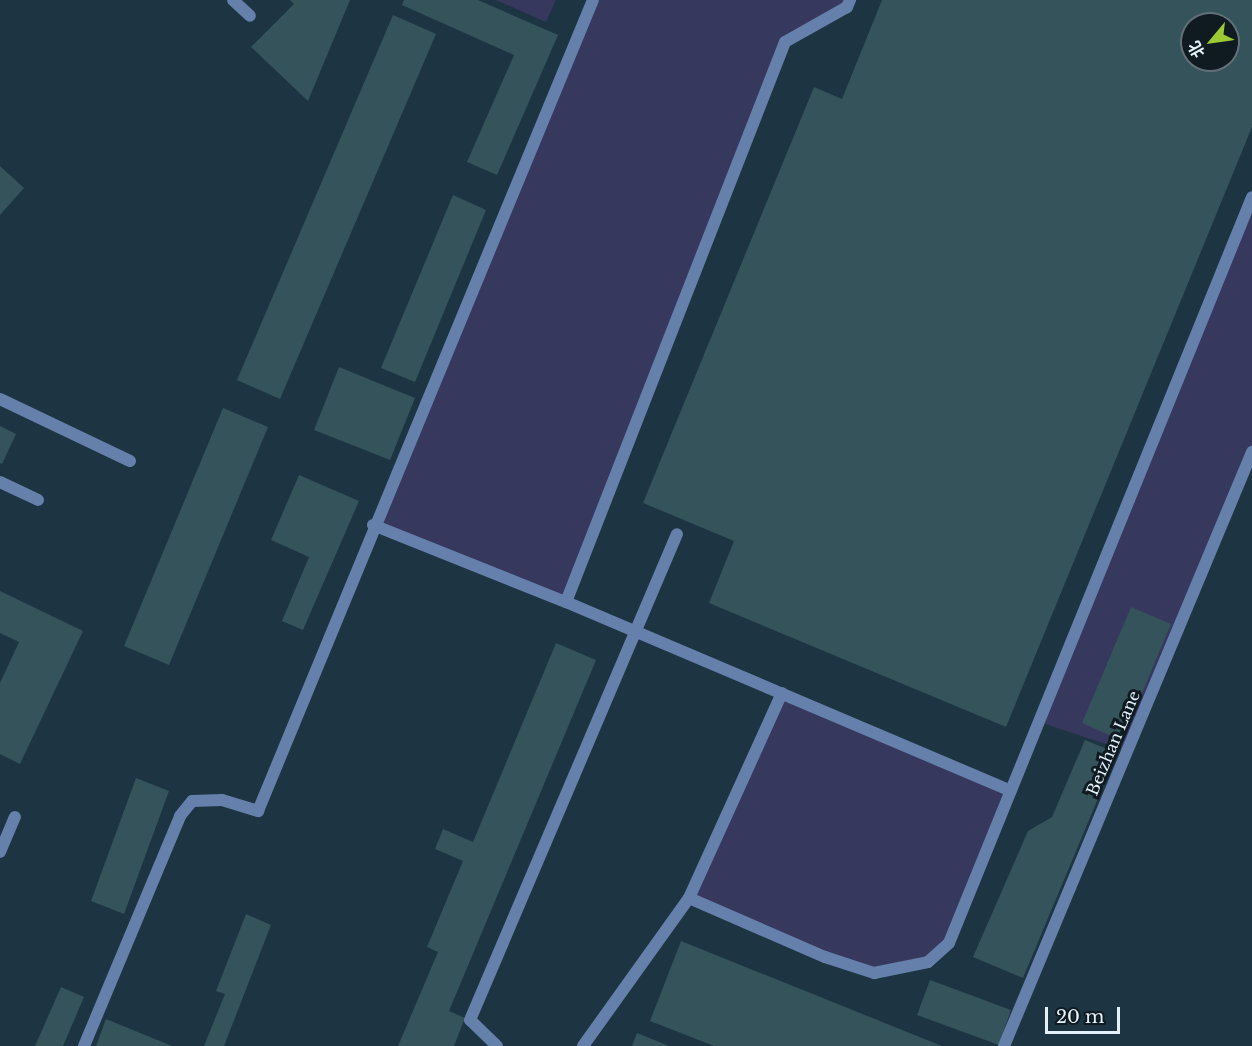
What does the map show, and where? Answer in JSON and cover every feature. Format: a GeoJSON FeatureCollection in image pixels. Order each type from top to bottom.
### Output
{"type":"FeatureCollection","features":[{"type":"Feature","properties":{"kind":"street"},"geometry":{"type":"LineString","coordinates":[[232,0],[250,16]]}},
{"type":"Feature","properties":{"kind":"street"},"geometry":{"type":"LineString","coordinates":[[84,1046],[180,816],[192,801],[222,800],[258,811],[373,525],[592,0]]}},
{"type":"Feature","properties":{"kind":"street"},"geometry":{"type":"LineString","coordinates":[[566,602],[785,42],[847,7],[850,0]]}},
{"type":"Feature","properties":{"kind":"street"},"geometry":{"type":"LineString","coordinates":[[689,898],[825,957],[874,973],[928,962],[950,943],[1252,197]]}},
{"type":"Feature","properties":{"kind":"street"},"geometry":{"type":"LineString","coordinates":[[0,399],[130,461]]}},
{"type":"Feature","properties":{"kind":"street","name":"Beizhan Lane"},"geometry":{"type":"LineString","coordinates":[[1004,1046],[1252,452]]}},
{"type":"Feature","properties":{"kind":"street"},"geometry":{"type":"LineString","coordinates":[[0,482],[38,500]]}},
{"type":"Feature","properties":{"kind":"street"},"geometry":{"type":"LineString","coordinates":[[373,525],[566,602],[1011,791]]}},
{"type":"Feature","properties":{"kind":"street"},"geometry":{"type":"LineString","coordinates":[[497,1046],[470,1020],[677,534]]}},
{"type":"Feature","properties":{"kind":"street"},"geometry":{"type":"LineString","coordinates":[[583,1046],[689,898],[782,693]]}},
{"type":"Feature","properties":{"kind":"street"},"geometry":{"type":"LineString","coordinates":[[0,852],[15,817]]}},
{"type":"Feature","properties":{"kind":"shaded area"},"geometry":{"type":"Polygon","coordinates":[[[496,0],[556,0],[546,22],[496,0]]]}},
{"type":"Feature","properties":{"kind":"shaded area"},"geometry":{"type":"Polygon","coordinates":[[[593,0],[850,0],[785,42],[566,602],[373,525],[593,0]]]}},
{"type":"Feature","properties":{"kind":"shaded area"},"geometry":{"type":"Polygon","coordinates":[[[1252,197],[1252,452],[1127,751],[1039,722],[1252,197]]]}},
{"type":"Feature","properties":{"kind":"shaded area"},"geometry":{"type":"Polygon","coordinates":[[[782,693],[1011,791],[951,939],[928,962],[874,973],[689,898],[782,693]]]}},
{"type":"Feature","properties":{"kind":"building"},"geometry":{"type":"Polygon","coordinates":[[[290,0],[350,0],[308,101],[251,47],[294,4],[290,0]]]}},
{"type":"Feature","properties":{"kind":"building"},"geometry":{"type":"Polygon","coordinates":[[[404,0],[478,0],[558,35],[497,175],[467,162],[514,55],[402,5],[404,0]]]}},
{"type":"Feature","properties":{"kind":"building"},"geometry":{"type":"Polygon","coordinates":[[[882,0],[1252,0],[1252,127],[1006,727],[709,603],[734,541],[643,503],[814,87],[842,99],[882,0]]]}},
{"type":"Feature","properties":{"kind":"building"},"geometry":{"type":"Polygon","coordinates":[[[393,15],[436,34],[280,399],[237,380],[393,15]]]}},
{"type":"Feature","properties":{"kind":"building"},"geometry":{"type":"Polygon","coordinates":[[[0,166],[24,188],[0,215],[0,166]]]}},
{"type":"Feature","properties":{"kind":"building"},"geometry":{"type":"Polygon","coordinates":[[[453,195],[486,210],[415,382],[381,368],[453,195]]]}},
{"type":"Feature","properties":{"kind":"building"},"geometry":{"type":"Polygon","coordinates":[[[339,367],[415,398],[390,460],[314,430],[339,367]]]}},
{"type":"Feature","properties":{"kind":"building"},"geometry":{"type":"Polygon","coordinates":[[[223,408],[268,427],[169,665],[124,646],[223,408]]]}},
{"type":"Feature","properties":{"kind":"building"},"geometry":{"type":"Polygon","coordinates":[[[0,426],[16,434],[2,464],[0,463],[0,426]]]}},
{"type":"Feature","properties":{"kind":"building"},"geometry":{"type":"Polygon","coordinates":[[[299,475],[359,501],[303,630],[282,621],[309,557],[271,540],[299,475]]]}},
{"type":"Feature","properties":{"kind":"building"},"geometry":{"type":"Polygon","coordinates":[[[0,591],[83,631],[20,764],[0,754],[0,683],[19,642],[0,633],[0,591]]]}},
{"type":"Feature","properties":{"kind":"building"},"geometry":{"type":"Polygon","coordinates":[[[1131,607],[1171,624],[1122,741],[1082,723],[1131,607]]]}},
{"type":"Feature","properties":{"kind":"building"},"geometry":{"type":"Polygon","coordinates":[[[556,643],[596,660],[449,1011],[465,1018],[454,1046],[398,1046],[438,952],[427,947],[463,861],[435,849],[443,829],[473,842],[556,643]]]}},
{"type":"Feature","properties":{"kind":"building"},"geometry":{"type":"Polygon","coordinates":[[[1085,740],[1117,753],[1023,978],[973,957],[1028,831],[1052,817],[1085,740]]]}},
{"type":"Feature","properties":{"kind":"building"},"geometry":{"type":"Polygon","coordinates":[[[136,778],[169,791],[124,914],[91,901],[136,778]]]}},
{"type":"Feature","properties":{"kind":"building"},"geometry":{"type":"Polygon","coordinates":[[[246,914],[271,925],[224,1046],[204,1046],[225,994],[216,991],[246,914]]]}},
{"type":"Feature","properties":{"kind":"building"},"geometry":{"type":"Polygon","coordinates":[[[681,941],[942,1046],[714,1046],[650,1021],[681,941]]]}},
{"type":"Feature","properties":{"kind":"building"},"geometry":{"type":"Polygon","coordinates":[[[930,980],[1011,1010],[999,1045],[917,1015],[930,980]]]}},
{"type":"Feature","properties":{"kind":"building"},"geometry":{"type":"Polygon","coordinates":[[[61,987],[84,997],[63,1046],[35,1046],[61,987]]]}},
{"type":"Feature","properties":{"kind":"building"},"geometry":{"type":"Polygon","coordinates":[[[106,1019],[172,1046],[96,1046],[106,1019]]]}},
{"type":"Feature","properties":{"kind":"building"},"geometry":{"type":"Polygon","coordinates":[[[637,1033],[669,1046],[632,1046],[637,1033]]]}}]}
